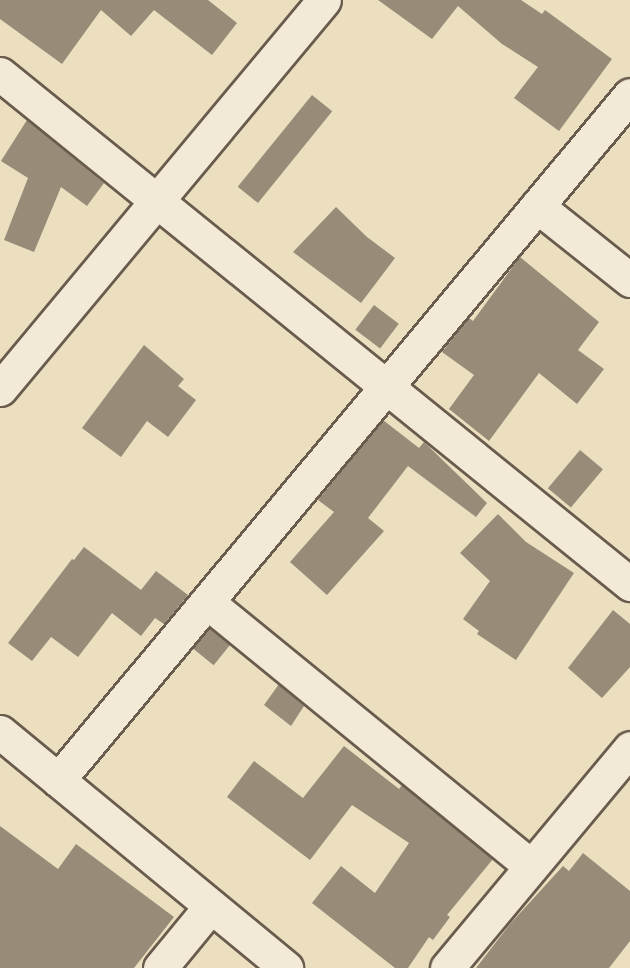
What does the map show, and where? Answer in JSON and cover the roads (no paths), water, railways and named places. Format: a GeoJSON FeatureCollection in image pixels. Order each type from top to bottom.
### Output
{"type":"FeatureCollection","features":[{"type":"Feature","properties":{"kind":"street"},"geometry":{"type":"LineString","coordinates":[[0,389],[324,0]]}},
{"type":"Feature","properties":{"kind":"street"},"geometry":{"type":"LineString","coordinates":[[0,74],[630,584]]}},
{"type":"Feature","properties":{"kind":"street"},"geometry":{"type":"LineString","coordinates":[[58,780],[630,95]]}},
{"type":"Feature","properties":{"kind":"street"},"geometry":{"type":"LineString","coordinates":[[537,206],[630,280]]}},
{"type":"Feature","properties":{"kind":"street"},"geometry":{"type":"LineString","coordinates":[[207,602],[531,866]]}},
{"type":"Feature","properties":{"kind":"street"},"geometry":{"type":"LineString","coordinates":[[0,732],[286,968]]}},
{"type":"Feature","properties":{"kind":"street"},"geometry":{"type":"LineString","coordinates":[[447,968],[630,748]]}},
{"type":"Feature","properties":{"kind":"street"},"geometry":{"type":"LineString","coordinates":[[160,968],[211,906]]}}]}
